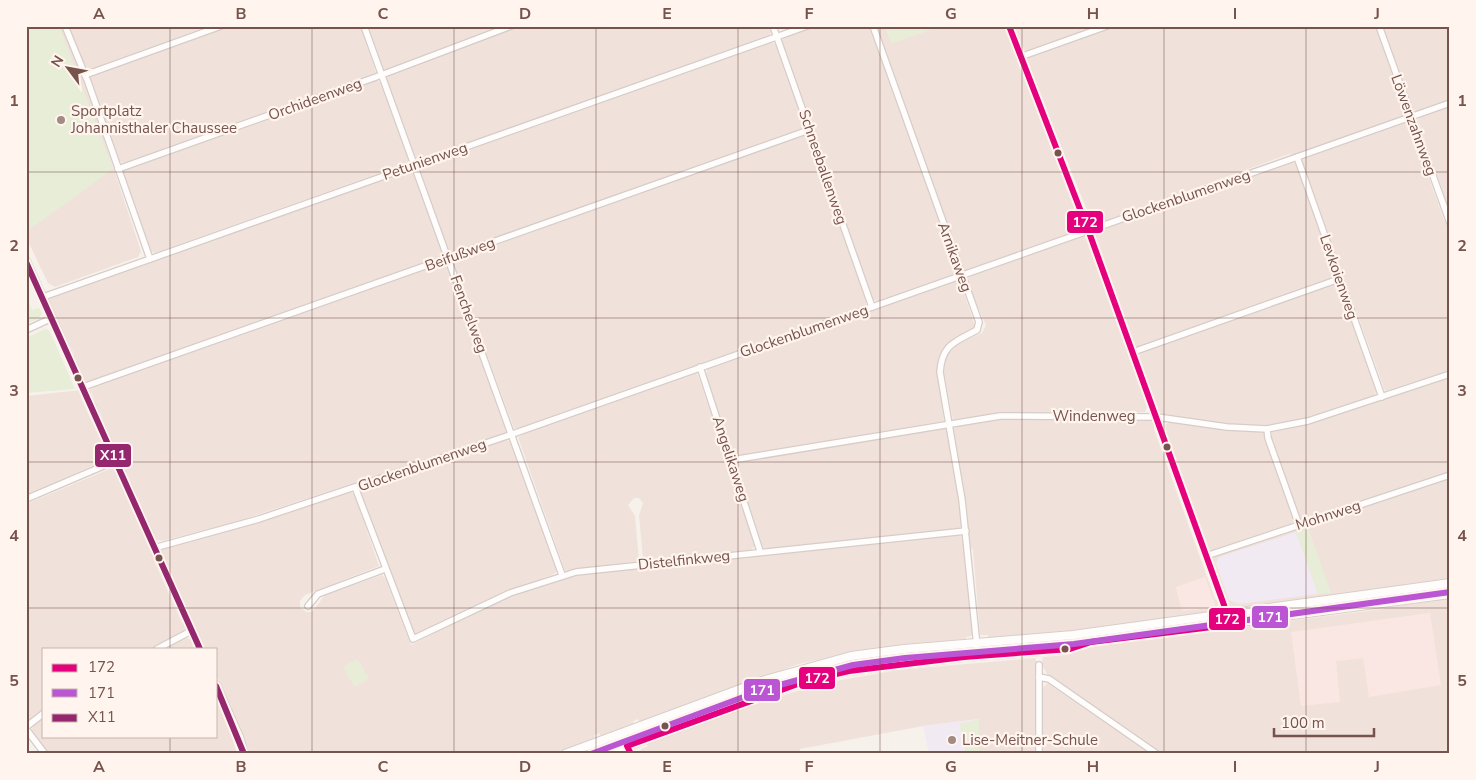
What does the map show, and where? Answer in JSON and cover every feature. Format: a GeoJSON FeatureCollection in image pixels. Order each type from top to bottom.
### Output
{"type":"FeatureCollection","features":[{"type":"Feature","properties":{"kind":"main road"},"geometry":{"type":"LineString","coordinates":[[26,261],[200,648]]}},
{"type":"Feature","properties":{"kind":"main road"},"geometry":{"type":"LineString","coordinates":[[569,753],[804,668],[851,656],[976,642],[1038,639],[1227,615],[1450,583]]}},
{"type":"Feature","properties":{"kind":"main road"},"geometry":{"type":"LineString","coordinates":[[607,739],[610,753],[806,681],[874,667],[964,657],[1070,649],[1091,642],[1450,594]]}},
{"type":"Feature","properties":{"kind":"main road"},"geometry":{"type":"LineString","coordinates":[[1227,615],[1228,625]]}},
{"type":"Feature","properties":{"kind":"main road"},"geometry":{"type":"LineString","coordinates":[[804,668],[806,681]]}},
{"type":"Feature","properties":{"kind":"main road"},"geometry":{"type":"LineString","coordinates":[[218,690],[239,737],[244,754]]}},
{"type":"Feature","properties":{"kind":"main road"},"geometry":{"type":"LineString","coordinates":[[673,715],[678,728]]}},
{"type":"Feature","properties":{"kind":"main road"},"geometry":{"type":"LineString","coordinates":[[620,734],[631,754]]}},
{"type":"Feature","properties":{"kind":"street"},"geometry":{"type":"LineString","coordinates":[[65,26],[85,75],[150,258]]}},
{"type":"Feature","properties":{"kind":"street"},"geometry":{"type":"LineString","coordinates":[[85,75],[222,26]]}},
{"type":"Feature","properties":{"kind":"street","name":"Fenchelweg"},"geometry":{"type":"LineString","coordinates":[[364,26],[562,575]]}},
{"type":"Feature","properties":{"kind":"street","name":"Orchideenweg"},"geometry":{"type":"LineString","coordinates":[[118,168],[381,75],[511,26]]}},
{"type":"Feature","properties":{"kind":"street","name":"Schneeballenweg"},"geometry":{"type":"LineString","coordinates":[[773,26],[872,307]]}},
{"type":"Feature","properties":{"kind":"street","name":"Petunienweg"},"geometry":{"type":"LineString","coordinates":[[43,297],[807,26]]}},
{"type":"Feature","properties":{"kind":"street","name":"Arnikaweg"},"geometry":{"type":"LineString","coordinates":[[872,26],[979,326],[977,330],[953,342],[942,360],[941,381],[950,424],[966,531],[978,656]]}},
{"type":"Feature","properties":{"kind":"street"},"geometry":{"type":"LineString","coordinates":[[1008,26],[1088,230],[1227,615]]}},
{"type":"Feature","properties":{"kind":"street"},"geometry":{"type":"LineString","coordinates":[[1020,57],[1107,26]]}},
{"type":"Feature","properties":{"kind":"street","name":"Löwenzahnweg"},"geometry":{"type":"LineString","coordinates":[[1379,26],[1450,223]]}},
{"type":"Feature","properties":{"kind":"street","name":"Glockenblumenweg"},"geometry":{"type":"LineString","coordinates":[[154,548],[259,519],[512,434],[1450,103]]}},
{"type":"Feature","properties":{"kind":"street","name":"Beifußweg"},"geometry":{"type":"LineString","coordinates":[[83,387],[809,130]]}},
{"type":"Feature","properties":{"kind":"street","name":"Levkoienweg"},"geometry":{"type":"LineString","coordinates":[[1297,157],[1382,397]]}},
{"type":"Feature","properties":{"kind":"street"},"geometry":{"type":"LineString","coordinates":[[1133,352],[1339,279]]}},
{"type":"Feature","properties":{"kind":"street"},"geometry":{"type":"LineString","coordinates":[[26,330],[52,318]]}},
{"type":"Feature","properties":{"kind":"street","name":"Angelikaweg"},"geometry":{"type":"LineString","coordinates":[[700,367],[732,460],[760,551]]}},
{"type":"Feature","properties":{"kind":"street","name":"Windenweg"},"geometry":{"type":"LineString","coordinates":[[732,460],[1000,416],[1157,417],[1227,427],[1267,429],[1308,420],[1450,374]]}},
{"type":"Feature","properties":{"kind":"street"},"geometry":{"type":"LineString","coordinates":[[1267,429],[1268,438],[1299,525]]}},
{"type":"Feature","properties":{"kind":"street"},"geometry":{"type":"LineString","coordinates":[[26,499],[116,461]]}},
{"type":"Feature","properties":{"kind":"street","name":"Mohnweg"},"geometry":{"type":"LineString","coordinates":[[1206,556],[1450,475]]}},
{"type":"Feature","properties":{"kind":"street"},"geometry":{"type":"LineString","coordinates":[[308,606],[318,594],[385,569],[355,487]]}},
{"type":"Feature","properties":{"kind":"street","name":"Distelfinkweg"},"geometry":{"type":"LineString","coordinates":[[385,569],[410,638],[415,639],[510,593],[562,575],[588,570],[760,551],[966,531]]}},
{"type":"Feature","properties":{"kind":"street"},"geometry":{"type":"LineString","coordinates":[[159,648],[191,631]]}},
{"type":"Feature","properties":{"kind":"street"},"geometry":{"type":"LineString","coordinates":[[1038,639],[1038,652]]}},
{"type":"Feature","properties":{"kind":"street"},"geometry":{"type":"LineString","coordinates":[[1039,665],[1039,754]]}},
{"type":"Feature","properties":{"kind":"street"},"geometry":{"type":"LineString","coordinates":[[1039,677],[1049,679],[1157,754]]}},
{"type":"Feature","properties":{"kind":"street"},"geometry":{"type":"LineString","coordinates":[[42,715],[26,728],[45,754]]}},
{"type":"Feature","properties":{"kind":"shaded area"},"geometry":{"type":"Polygon","coordinates":[[[26,26],[61,26],[87,89],[141,251],[138,257],[55,287],[48,283],[26,237],[26,26]]]}},
{"type":"Feature","properties":{"kind":"shaded area"},"geometry":{"type":"Polygon","coordinates":[[[68,26],[209,26],[90,69],[85,66],[68,26]]]}},
{"type":"Feature","properties":{"kind":"shaded area"},"geometry":{"type":"Polygon","coordinates":[[[230,26],[361,26],[376,73],[124,163],[120,162],[90,80],[91,76],[230,26]]]}},
{"type":"Feature","properties":{"kind":"shaded area"},"geometry":{"type":"Polygon","coordinates":[[[367,26],[503,26],[385,70],[382,67],[367,26]]]}},
{"type":"Feature","properties":{"kind":"shaded area"},"geometry":{"type":"Polygon","coordinates":[[[519,26],[770,26],[772,31],[769,36],[420,159],[416,158],[386,81],[388,76],[519,26]]]}},
{"type":"Feature","properties":{"kind":"shaded area"},"geometry":{"type":"Polygon","coordinates":[[[814,26],[870,26],[955,267],[954,275],[878,302],[872,299],[781,41],[785,37],[814,26]]]}},
{"type":"Feature","properties":{"kind":"shaded area"},"geometry":{"type":"Polygon","coordinates":[[[877,26],[1005,26],[1083,224],[1082,229],[967,270],[962,269],[877,26]]]}},
{"type":"Feature","properties":{"kind":"shaded area"},"geometry":{"type":"Polygon","coordinates":[[[1014,26],[1097,26],[1026,51],[1021,49],[1014,26]]]}},
{"type":"Feature","properties":{"kind":"shaded area"},"geometry":{"type":"Polygon","coordinates":[[[1114,26],[1376,26],[1406,112],[1403,116],[1293,155],[1289,154],[1093,225],[1089,221],[1087,210],[1026,60],[1028,57],[1114,26]]]}},
{"type":"Feature","properties":{"kind":"shaded area"},"geometry":{"type":"Polygon","coordinates":[[[1382,26],[1450,26],[1450,99],[1417,111],[1413,109],[1382,26]]]}},
{"type":"Feature","properties":{"kind":"shaded area"},"geometry":{"type":"Polygon","coordinates":[[[771,42],[777,45],[804,123],[803,129],[453,253],[448,250],[419,171],[420,166],[771,42]]]}},
{"type":"Feature","properties":{"kind":"shaded area"},"geometry":{"type":"Polygon","coordinates":[[[376,80],[381,83],[409,158],[408,163],[155,253],[151,251],[123,173],[125,169],[376,80]]]}},
{"type":"Feature","properties":{"kind":"shaded area"},"geometry":{"type":"Polygon","coordinates":[[[1450,106],[1450,212],[1418,120],[1422,116],[1450,106]]]}},
{"type":"Feature","properties":{"kind":"shaded area"},"geometry":{"type":"Polygon","coordinates":[[[1407,121],[1411,123],[1416,135],[1415,139],[1444,220],[1450,230],[1450,370],[1385,391],[1302,160],[1305,157],[1407,121]]]}},
{"type":"Feature","properties":{"kind":"shaded area"},"geometry":{"type":"Polygon","coordinates":[[[805,135],[809,137],[866,299],[866,305],[518,429],[514,428],[453,260],[805,135]]]}},
{"type":"Feature","properties":{"kind":"shaded area"},"geometry":{"type":"Polygon","coordinates":[[[1293,162],[1297,165],[1335,272],[1333,278],[1139,347],[1135,346],[1095,236],[1096,232],[1161,206],[1293,162]]]}},
{"type":"Feature","properties":{"kind":"shaded area"},"geometry":{"type":"Polygon","coordinates":[[[409,170],[414,172],[443,252],[440,258],[91,381],[84,381],[76,358],[74,358],[74,354],[48,301],[53,296],[409,170]]]}},
{"type":"Feature","properties":{"kind":"shaded area"},"geometry":{"type":"Polygon","coordinates":[[[1084,235],[1089,239],[1088,243],[1147,407],[1145,412],[999,413],[953,420],[944,373],[945,358],[955,345],[982,333],[986,325],[972,295],[967,278],[1011,260],[1084,235]]]}},
{"type":"Feature","properties":{"kind":"shaded area"},"geometry":{"type":"Polygon","coordinates":[[[444,263],[448,267],[507,430],[506,433],[238,521],[162,541],[154,539],[138,497],[136,497],[130,484],[127,473],[124,472],[100,412],[98,412],[92,393],[89,391],[94,386],[444,263]]]}},
{"type":"Feature","properties":{"kind":"shaded area"},"geometry":{"type":"Polygon","coordinates":[[[956,281],[961,284],[975,326],[972,330],[949,342],[939,359],[937,373],[944,421],[742,455],[732,454],[706,374],[708,368],[956,281]]]}},
{"type":"Feature","properties":{"kind":"shaded area"},"geometry":{"type":"Polygon","coordinates":[[[1335,284],[1340,288],[1376,390],[1375,395],[1302,419],[1267,425],[1223,424],[1162,414],[1157,410],[1138,358],[1141,352],[1335,284]]]}},
{"type":"Feature","properties":{"kind":"shaded area"},"geometry":{"type":"Polygon","coordinates":[[[697,373],[755,546],[750,550],[646,561],[643,558],[639,516],[643,503],[639,498],[634,498],[628,505],[635,516],[639,561],[565,571],[518,437],[533,429],[680,377],[697,373]]]}},
{"type":"Feature","properties":{"kind":"shaded area"},"geometry":{"type":"Polygon","coordinates":[[[1450,377],[1450,472],[1305,520],[1299,518],[1271,440],[1272,432],[1315,422],[1450,377]]]}},
{"type":"Feature","properties":{"kind":"shaded area"},"geometry":{"type":"Polygon","coordinates":[[[81,390],[81,398],[104,448],[108,452],[108,456],[103,461],[26,495],[26,396],[81,390]]]}},
{"type":"Feature","properties":{"kind":"shaded area"},"geometry":{"type":"Polygon","coordinates":[[[999,419],[1153,419],[1156,425],[1154,429],[1215,599],[1219,601],[1218,609],[1211,614],[1075,631],[988,638],[988,635],[980,635],[973,550],[970,546],[965,496],[953,430],[957,426],[999,419]]]}},
{"type":"Feature","properties":{"kind":"shaded area"},"geometry":{"type":"Polygon","coordinates":[[[1172,421],[1227,430],[1263,432],[1292,515],[1293,523],[1212,550],[1208,549],[1165,431],[1166,424],[1172,421]]]}},
{"type":"Feature","properties":{"kind":"shaded area"},"geometry":{"type":"Polygon","coordinates":[[[944,428],[948,432],[959,499],[962,524],[959,529],[766,549],[763,547],[736,467],[738,462],[944,428]]]}},
{"type":"Feature","properties":{"kind":"shaded area"},"geometry":{"type":"Polygon","coordinates":[[[506,440],[512,442],[556,566],[556,572],[496,596],[414,636],[360,490],[506,440]]]}},
{"type":"Feature","properties":{"kind":"shaded area"},"geometry":{"type":"Polygon","coordinates":[[[112,468],[118,475],[117,477],[156,561],[155,563],[182,623],[186,627],[183,632],[153,648],[42,648],[42,711],[26,723],[26,504],[112,468]]]}},
{"type":"Feature","properties":{"kind":"shaded area"},"geometry":{"type":"Polygon","coordinates":[[[1450,478],[1450,580],[1238,611],[1228,607],[1212,561],[1214,556],[1450,478]]]}},
{"type":"Feature","properties":{"kind":"shaded area"},"geometry":{"type":"Polygon","coordinates":[[[351,492],[355,496],[379,566],[305,595],[300,601],[300,607],[306,612],[312,612],[325,595],[382,575],[385,578],[411,645],[508,596],[576,575],[959,534],[963,539],[972,633],[966,639],[867,649],[799,664],[639,722],[638,719],[633,721],[634,724],[601,736],[599,733],[594,735],[594,738],[552,754],[249,754],[244,746],[245,741],[231,711],[232,708],[219,684],[218,648],[204,648],[202,645],[176,588],[175,581],[160,552],[165,546],[247,525],[341,493],[351,492]]]}},
{"type":"Feature","properties":{"kind":"shaded area"},"geometry":{"type":"Polygon","coordinates":[[[1296,532],[1318,594],[1239,604],[1229,600],[1216,564],[1219,557],[1296,532]]]}},
{"type":"Feature","properties":{"kind":"shaded area"},"geometry":{"type":"Polygon","coordinates":[[[1205,577],[1215,604],[1211,608],[1182,611],[1176,587],[1205,577]]]}},
{"type":"Feature","properties":{"kind":"shaded area"},"geometry":{"type":"Polygon","coordinates":[[[1450,598],[1450,754],[1161,754],[1047,674],[1042,665],[1043,657],[1067,655],[1100,645],[1375,610],[1450,598]]]}},
{"type":"Feature","properties":{"kind":"shaded area"},"geometry":{"type":"Polygon","coordinates":[[[1430,613],[1441,685],[1369,697],[1363,658],[1336,661],[1340,702],[1301,706],[1291,632],[1430,613]]]}},
{"type":"Feature","properties":{"kind":"shaded area"},"geometry":{"type":"Polygon","coordinates":[[[185,638],[191,639],[193,648],[166,648],[185,638]]]}},
{"type":"Feature","properties":{"kind":"shaded area"},"geometry":{"type":"Polygon","coordinates":[[[1035,658],[1038,665],[1035,754],[979,754],[979,719],[923,726],[800,749],[800,754],[639,754],[641,749],[648,746],[647,744],[733,712],[819,684],[898,670],[1035,658]]]}},
{"type":"Feature","properties":{"kind":"shaded area"},"geometry":{"type":"Polygon","coordinates":[[[1048,683],[1151,754],[1041,754],[1042,688],[1048,683]]]}},
{"type":"Feature","properties":{"kind":"shaded area"},"geometry":{"type":"Polygon","coordinates":[[[218,704],[228,723],[237,754],[48,754],[32,731],[33,725],[42,719],[42,738],[218,738],[218,704]]]}},
{"type":"Feature","properties":{"kind":"shaded area","name":"Lise-Meitner-Schule"},"geometry":{"type":"Polygon","coordinates":[[[979,719],[979,754],[929,754],[923,726],[979,719]]]}},
{"type":"Feature","properties":{"kind":"green space","name":"Sportplatz Johannisthaler Chaussee"},"geometry":{"type":"Polygon","coordinates":[[[26,26],[59,26],[113,169],[30,229],[26,222],[26,26]]]}},
{"type":"Feature","properties":{"kind":"green space"},"geometry":{"type":"Polygon","coordinates":[[[885,26],[937,26],[938,27],[891,44],[885,26]]]}},
{"type":"Feature","properties":{"kind":"green space"},"geometry":{"type":"Polygon","coordinates":[[[26,297],[32,310],[39,308],[42,313],[39,319],[26,323],[26,297]]]}},
{"type":"Feature","properties":{"kind":"green space"},"geometry":{"type":"Polygon","coordinates":[[[45,329],[49,330],[75,389],[26,393],[26,338],[45,329]]]}},
{"type":"Feature","properties":{"kind":"green space"},"geometry":{"type":"Polygon","coordinates":[[[1308,528],[1331,593],[1318,594],[1296,532],[1308,528]]]}},
{"type":"Feature","properties":{"kind":"green space"},"geometry":{"type":"Polygon","coordinates":[[[971,649],[967,653],[875,661],[813,674],[810,673],[837,664],[861,660],[913,653],[971,649]]]}},
{"type":"Feature","properties":{"kind":"green space"},"geometry":{"type":"Polygon","coordinates":[[[357,659],[369,678],[355,687],[343,667],[357,659]]]}},
{"type":"Feature","properties":{"kind":"green space"},"geometry":{"type":"Polygon","coordinates":[[[792,676],[793,680],[682,720],[680,719],[683,716],[792,676]]]}},
{"type":"Feature","properties":{"kind":"green space"},"geometry":{"type":"Polygon","coordinates":[[[979,719],[979,754],[966,754],[959,724],[979,719]]]}},
{"type":"Feature","properties":{"kind":"transit line","name":"172"},"geometry":{"type":"LineString","coordinates":[[631,754],[627,746],[806,681],[849,671],[964,657],[1070,649],[1091,642],[1228,625],[1224,605],[1090,235],[1009,26]]}},
{"type":"Feature","properties":{"kind":"transit line","name":"X11"},"geometry":{"type":"LineString","coordinates":[[26,262],[200,648]]}},
{"type":"Feature","properties":{"kind":"transit line","name":"171"},"geometry":{"type":"LineString","coordinates":[[591,754],[765,689],[853,665],[905,658],[1074,644],[1450,592]]}},
{"type":"Feature","properties":{"kind":"transit line","name":"X11"},"geometry":{"type":"LineString","coordinates":[[218,691],[244,754]]}},
{"type":"Feature","properties":{"kind":"place","name":"Sportplatz Johannisthaler Chaussee"},"geometry":{"type":"Point","coordinates":[61,120]}},
{"type":"Feature","properties":{"kind":"place","name":"Lise-Meitner-Schule"},"geometry":{"type":"Point","coordinates":[952,740]}}]}
